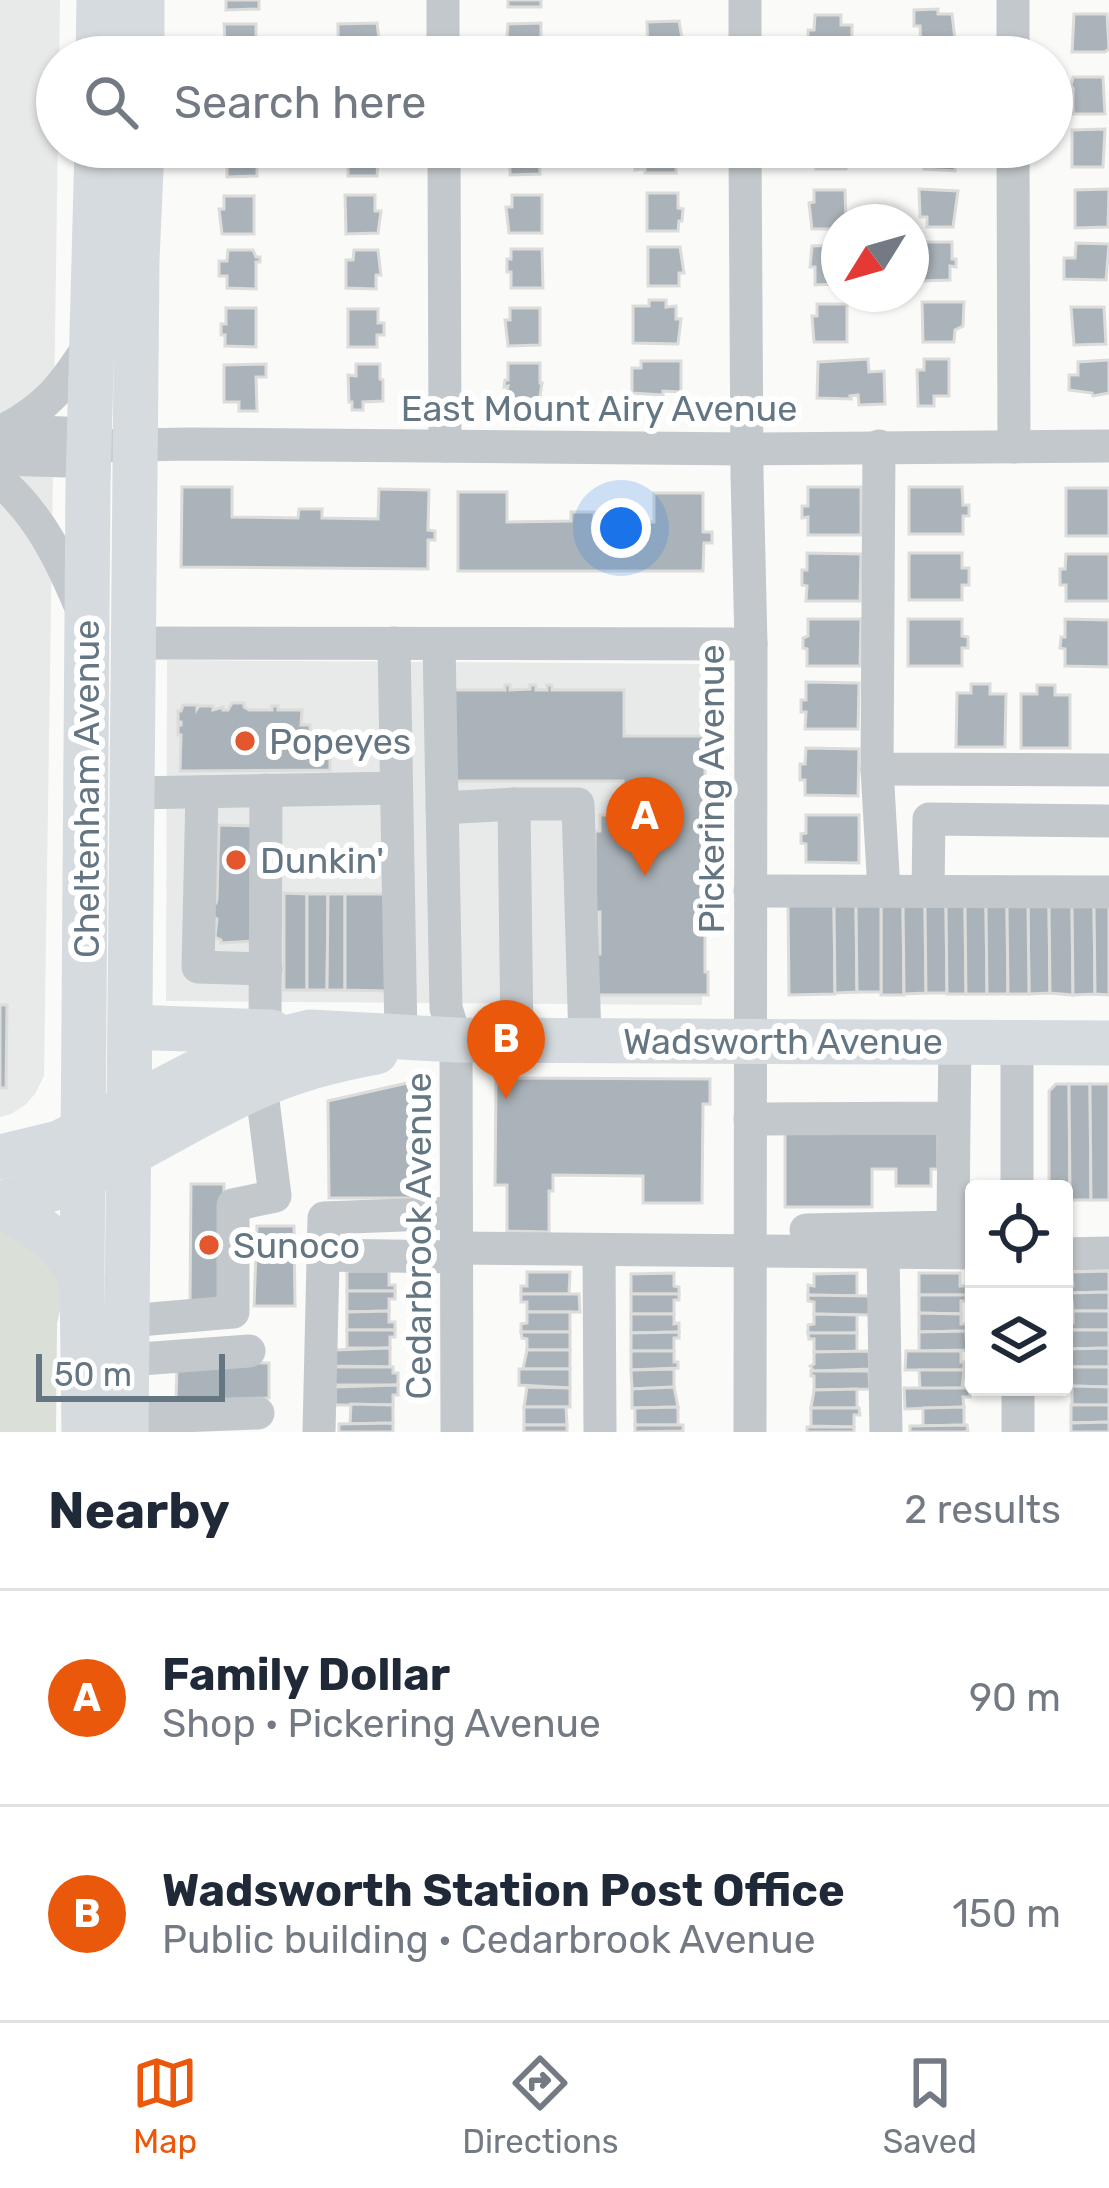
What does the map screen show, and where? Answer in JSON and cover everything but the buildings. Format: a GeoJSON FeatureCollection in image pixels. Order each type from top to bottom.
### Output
{"type":"FeatureCollection","features":[{"type":"Feature","properties":{"kind":"main road"},"geometry":{"type":"LineString","coordinates":[[98,36],[99,0]]}},
{"type":"Feature","properties":{"kind":"main road"},"geometry":{"type":"LineString","coordinates":[[142,0],[142,36]]}},
{"type":"Feature","properties":{"kind":"main road","name":"Cheltenham Avenue"},"geometry":{"type":"LineString","coordinates":[[96,168],[90,344],[82,1279],[112,1427]]}},
{"type":"Feature","properties":{"kind":"main road","name":"Cheltenham Avenue"},"geometry":{"type":"LineString","coordinates":[[112,1427],[127,1341],[136,260],[141,168]]}},
{"type":"Feature","properties":{"kind":"main road"},"geometry":{"type":"LineString","coordinates":[[0,1147],[37,1122],[55,1100],[85,1013]]}},
{"type":"Feature","properties":{"kind":"main road"},"geometry":{"type":"LineString","coordinates":[[130,1028],[288,1032]]}},
{"type":"Feature","properties":{"kind":"main road","name":"Wadsworth Avenue"},"geometry":{"type":"LineString","coordinates":[[0,1157],[37,1150],[83,1132],[226,1057],[288,1032],[456,1040],[1109,1043]]}},
{"type":"Feature","properties":{"kind":"main road","name":"Wadsworth Avenue"},"geometry":{"type":"LineString","coordinates":[[0,1204],[83,1178],[262,1085],[349,1057],[456,1040]]}},
{"type":"Feature","properties":{"kind":"main road"},"geometry":{"type":"LineString","coordinates":[[0,1204],[52,1237],[82,1279]]}},
{"type":"Feature","properties":{"kind":"street"},"geometry":{"type":"LineString","coordinates":[[443,0],[443,36]]}},
{"type":"Feature","properties":{"kind":"street"},"geometry":{"type":"LineString","coordinates":[[745,0],[745,36]]}},
{"type":"Feature","properties":{"kind":"street"},"geometry":{"type":"LineString","coordinates":[[1013,0],[1013,36]]}},
{"type":"Feature","properties":{"kind":"street"},"geometry":{"type":"LineString","coordinates":[[444,168],[445,446]]}},
{"type":"Feature","properties":{"kind":"street","name":"Pickering Avenue"},"geometry":{"type":"LineString","coordinates":[[745,168],[751,644],[750,1432]]}},
{"type":"Feature","properties":{"kind":"street"},"geometry":{"type":"LineString","coordinates":[[1013,168],[1014,447]]}},
{"type":"Feature","properties":{"kind":"street"},"geometry":{"type":"LineString","coordinates":[[1,440],[49,402],[90,344]]}},
{"type":"Feature","properties":{"kind":"street","name":"East Mount Airy Avenue"},"geometry":{"type":"LineString","coordinates":[[1,440],[65,433],[89,446],[1109,446]]}},
{"type":"Feature","properties":{"kind":"street"},"geometry":{"type":"LineString","coordinates":[[878,446],[877,769],[884,891]]}},
{"type":"Feature","properties":{"kind":"street"},"geometry":{"type":"LineString","coordinates":[[0,481],[41,526],[88,623]]}},
{"type":"Feature","properties":{"kind":"street"},"geometry":{"type":"LineString","coordinates":[[134,643],[751,644]]}},
{"type":"Feature","properties":{"kind":"street"},"geometry":{"type":"LineString","coordinates":[[394,643],[401,1037]]}},
{"type":"Feature","properties":{"kind":"street","name":"Cedarbrook Avenue"},"geometry":{"type":"LineString","coordinates":[[439,644],[446,1008],[456,1040],[457,1432]]}},
{"type":"Feature","properties":{"kind":"street"},"geometry":{"type":"LineString","coordinates":[[877,769],[1109,770]]}},
{"type":"Feature","properties":{"kind":"street"},"geometry":{"type":"LineString","coordinates":[[132,793],[396,788]]}},
{"type":"Feature","properties":{"kind":"street"},"geometry":{"type":"LineString","coordinates":[[266,790],[266,969],[288,1032]]}},
{"type":"Feature","properties":{"kind":"street"},"geometry":{"type":"LineString","coordinates":[[202,792],[198,967],[266,969]]}},
{"type":"Feature","properties":{"kind":"street"},"geometry":{"type":"LineString","coordinates":[[514,804],[517,1040]]}},
{"type":"Feature","properties":{"kind":"street"},"geometry":{"type":"LineString","coordinates":[[442,808],[578,804],[584,1040]]}},
{"type":"Feature","properties":{"kind":"street"},"geometry":{"type":"LineString","coordinates":[[928,892],[929,819],[1109,821]]}},
{"type":"Feature","properties":{"kind":"street"},"geometry":{"type":"LineString","coordinates":[[750,891],[1109,892]]}},
{"type":"Feature","properties":{"kind":"street"},"geometry":{"type":"LineString","coordinates":[[323,1255],[599,1250],[953,1227],[955,1042]]}},
{"type":"Feature","properties":{"kind":"street"},"geometry":{"type":"LineString","coordinates":[[1017,1043],[1017,1180]]}},
{"type":"Feature","properties":{"kind":"street"},"geometry":{"type":"LineString","coordinates":[[127,1341],[233,1312],[233,1204],[275,1196],[262,1085]]}},
{"type":"Feature","properties":{"kind":"street"},"geometry":{"type":"LineString","coordinates":[[749,1119],[954,1118]]}},
{"type":"Feature","properties":{"kind":"street"},"geometry":{"type":"LineString","coordinates":[[319,1432],[324,1218],[456,1213]]}},
{"type":"Feature","properties":{"kind":"street"},"geometry":{"type":"LineString","coordinates":[[750,1242],[884,1253],[965,1253]]}},
{"type":"Feature","properties":{"kind":"street"},"geometry":{"type":"LineString","coordinates":[[599,1250],[600,1432]]}},
{"type":"Feature","properties":{"kind":"street"},"geometry":{"type":"LineString","coordinates":[[884,1253],[886,1432]]}},
{"type":"Feature","properties":{"kind":"street"},"geometry":{"type":"LineString","coordinates":[[1073,1254],[1109,1253]]}},
{"type":"Feature","properties":{"kind":"street"},"geometry":{"type":"LineString","coordinates":[[127,1341],[249,1351]]}},
{"type":"Feature","properties":{"kind":"street"},"geometry":{"type":"LineString","coordinates":[[1018,1396],[1018,1432]]}},
{"type":"Feature","properties":{"kind":"street"},"geometry":{"type":"LineString","coordinates":[[112,1427],[258,1414]]}},
{"type":"Feature","properties":{"kind":"shaded area"},"geometry":{"type":"Polygon","coordinates":[[[0,0],[60,0],[59,36],[36,36],[36,168],[58,168],[44,1076],[25,1105],[0,1117],[0,0]]]}},
{"type":"Feature","properties":{"kind":"shaded area"},"geometry":{"type":"Polygon","coordinates":[[[167,660],[703,664],[702,1005],[166,1001],[167,660]]]}},
{"type":"Feature","properties":{"kind":"shaded area"},"geometry":{"type":"Polygon","coordinates":[[[0,1226],[58,1259],[62,1301],[57,1324],[56,1432],[0,1432],[0,1226]]]}},
{"type":"Feature","properties":{"kind":"place","name":"Popeyes"},"geometry":{"type":"Point","coordinates":[245,741]}},
{"type":"Feature","properties":{"kind":"place","name":"Dunkin'"},"geometry":{"type":"Point","coordinates":[236,860]}},
{"type":"Feature","properties":{"kind":"place","name":"Family Dollar"},"geometry":{"type":"Point","coordinates":[645,876]}},
{"type":"Feature","properties":{"kind":"place","name":"Wadsworth Station Post Office"},"geometry":{"type":"Point","coordinates":[506,1099]}},
{"type":"Feature","properties":{"kind":"place","name":"Sunoco"},"geometry":{"type":"Point","coordinates":[209,1245]}}]}
